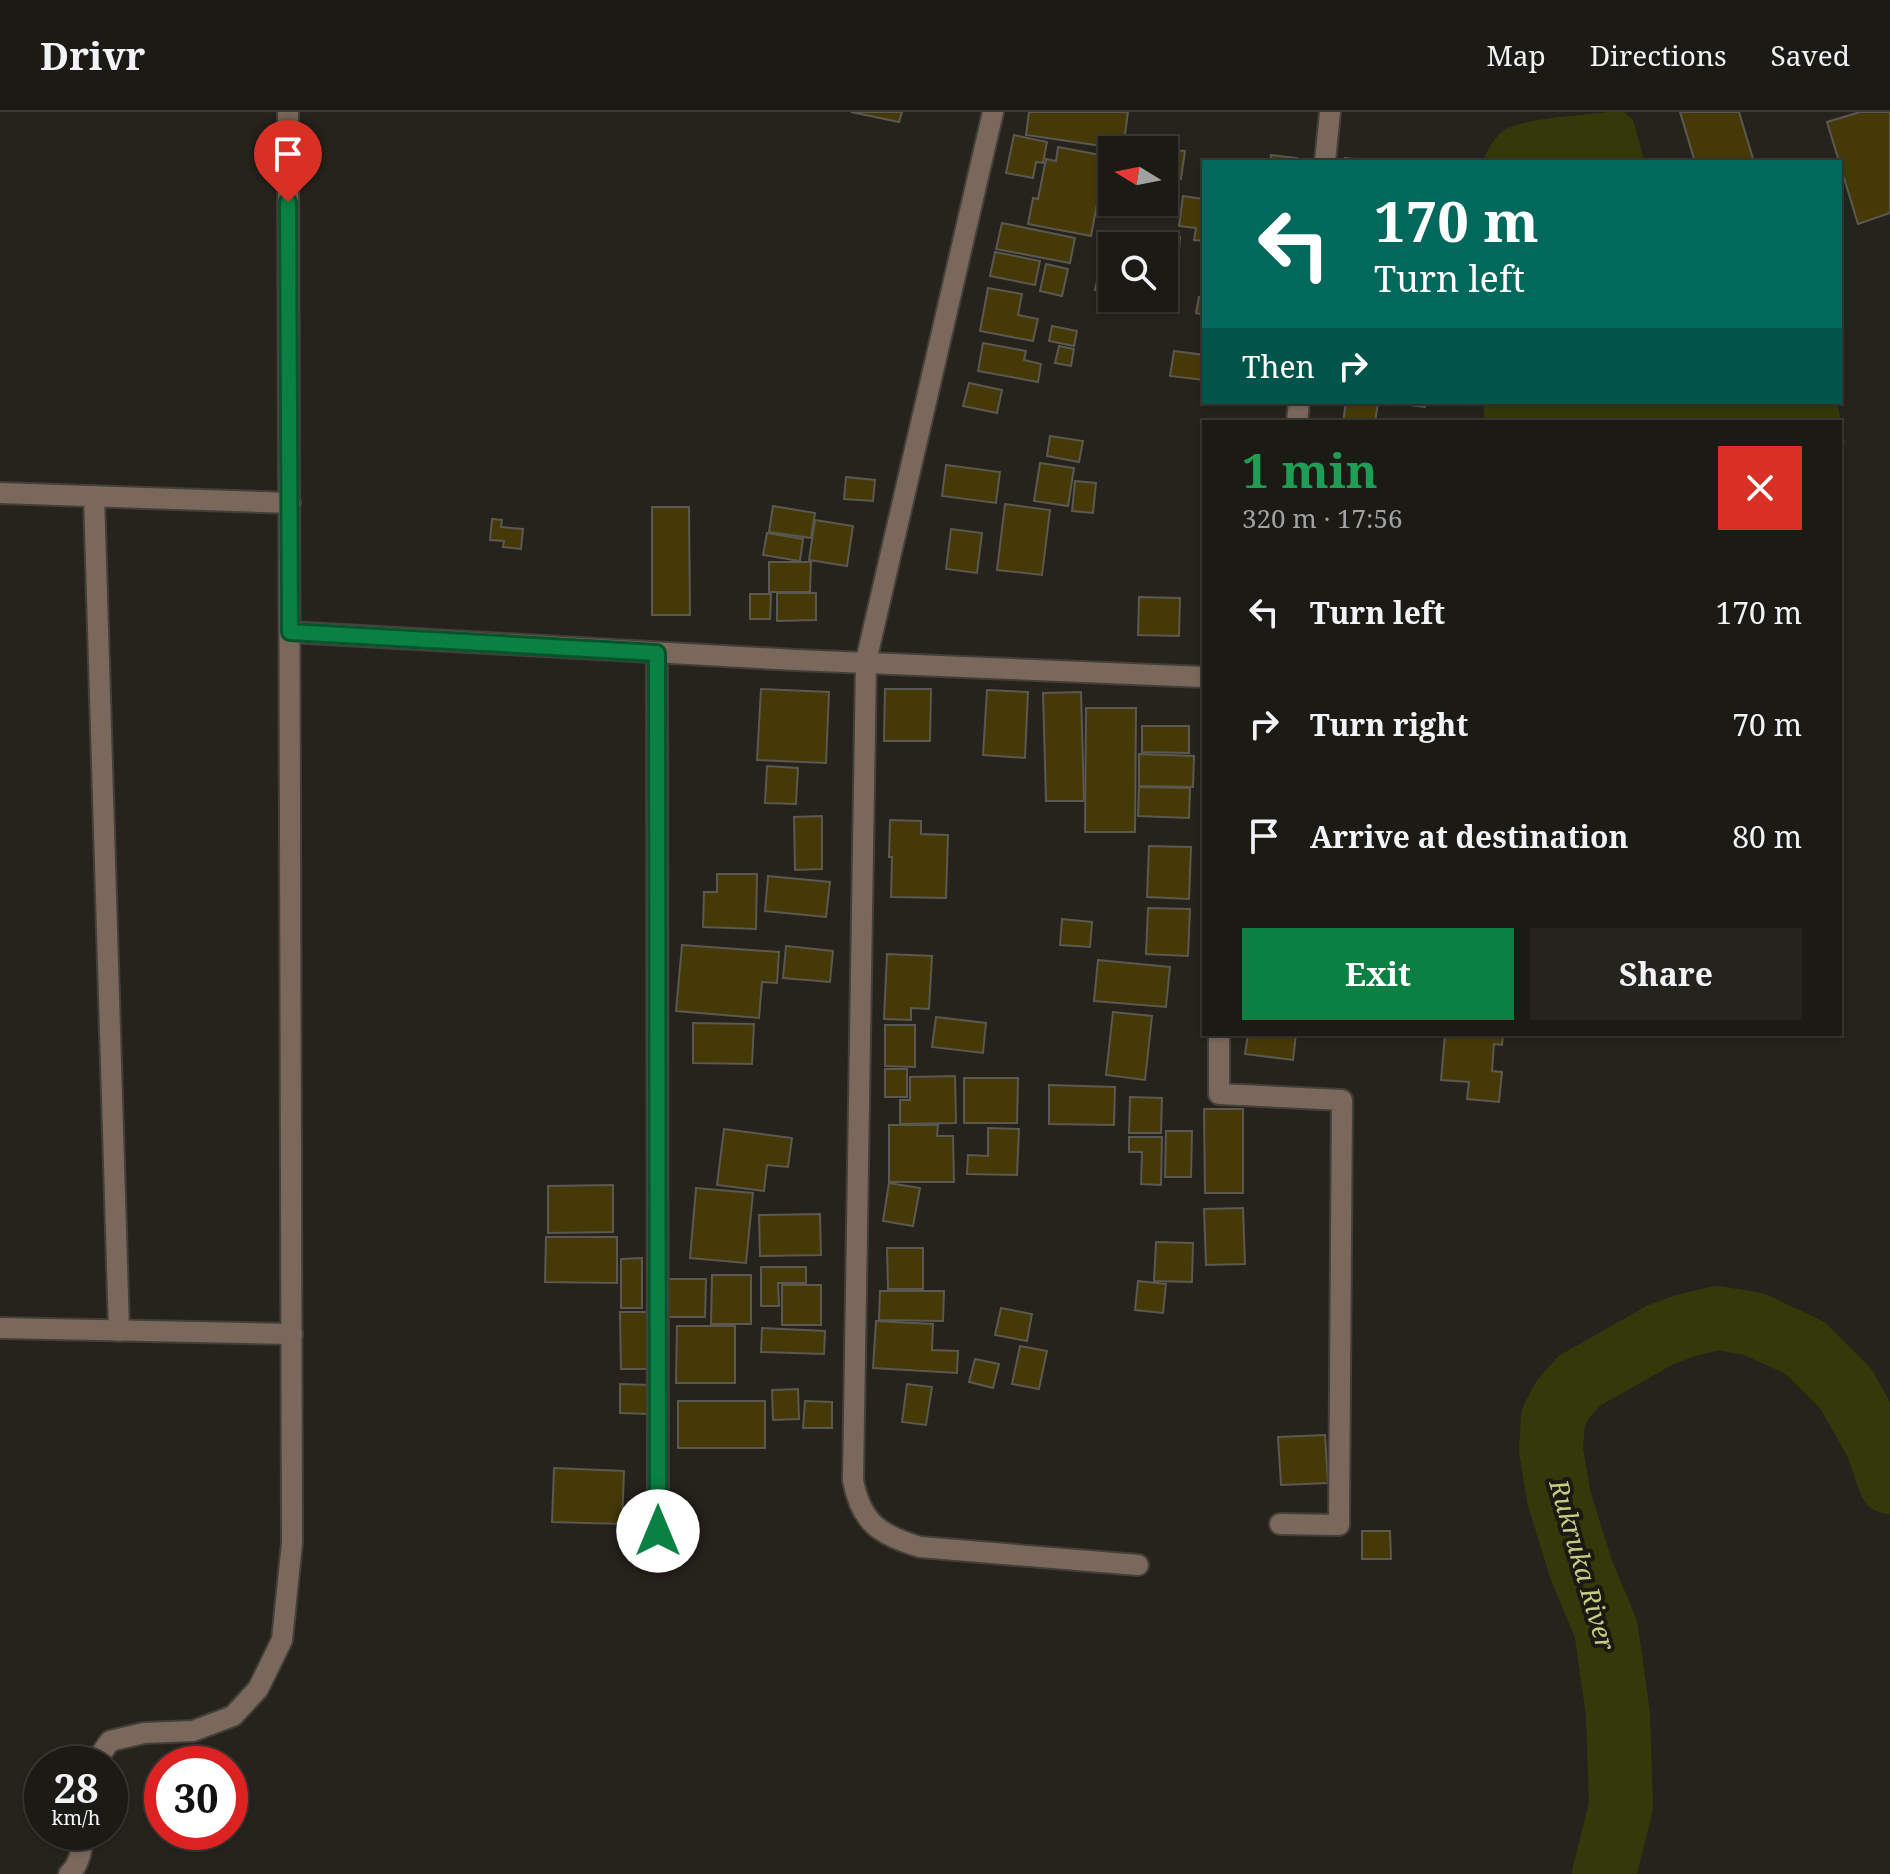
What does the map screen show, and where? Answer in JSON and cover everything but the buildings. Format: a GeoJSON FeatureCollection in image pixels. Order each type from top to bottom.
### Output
{"type":"FeatureCollection","features":[{"type":"Feature","properties":{"kind":"street"},"geometry":{"type":"LineString","coordinates":[[107,1746],[110,1741],[144,1733],[193,1731],[233,1716],[258,1689],[282,1640],[292,1543],[288,112]]}},
{"type":"Feature","properties":{"kind":"street"},"geometry":{"type":"LineString","coordinates":[[993,112],[866,661],[853,1480],[857,1498],[874,1526],[887,1535],[920,1547],[1138,1565]]}},
{"type":"Feature","properties":{"kind":"street"},"geometry":{"type":"LineString","coordinates":[[1325,160],[1330,112]]}},
{"type":"Feature","properties":{"kind":"street"},"geometry":{"type":"LineString","coordinates":[[0,493],[290,503]]}},
{"type":"Feature","properties":{"kind":"street"},"geometry":{"type":"LineString","coordinates":[[94,496],[119,1331]]}},
{"type":"Feature","properties":{"kind":"street"},"geometry":{"type":"LineString","coordinates":[[290,632],[657,653],[1202,677]]}},
{"type":"Feature","properties":{"kind":"street"},"geometry":{"type":"LineString","coordinates":[[657,653],[658,1531]]}},
{"type":"Feature","properties":{"kind":"street"},"geometry":{"type":"LineString","coordinates":[[1219,1036],[1219,1094],[1342,1100],[1339,1525],[1280,1524]]}},
{"type":"Feature","properties":{"kind":"street"},"geometry":{"type":"LineString","coordinates":[[0,1328],[292,1334]]}},
{"type":"Feature","properties":{"kind":"street"},"geometry":{"type":"LineString","coordinates":[[69,1874],[74,1871],[81,1850]]}},
{"type":"Feature","properties":{"kind":"shaded area"},"geometry":{"type":"Polygon","coordinates":[[[1624,112],[1633,120],[1644,160],[1484,160],[1492,143],[1508,128],[1543,119],[1624,112]]]}},
{"type":"Feature","properties":{"kind":"shaded area"},"geometry":{"type":"Polygon","coordinates":[[[1483,404],[1837,404],[1841,420],[1485,420],[1483,404]]]}},
{"type":"Feature","properties":{"kind":"shaded area"},"geometry":{"type":"Polygon","coordinates":[[[1842,426],[1845,441],[1842,454],[1842,426]]]}},
{"type":"Feature","properties":{"kind":"waterway","name":"Rukruka River"},"geometry":{"type":"LineString","coordinates":[[1604,1874],[1621,1806],[1618,1714],[1606,1629],[1581,1569],[1559,1498],[1551,1450],[1553,1418],[1563,1399],[1579,1381],[1660,1335],[1717,1318],[1754,1324],[1805,1348],[1846,1389],[1877,1444],[1890,1482]]}},
{"type":"Feature","properties":{"kind":"route"},"geometry":{"type":"LineString","coordinates":[[288,202],[290,632],[657,653],[658,1531]]}}]}
